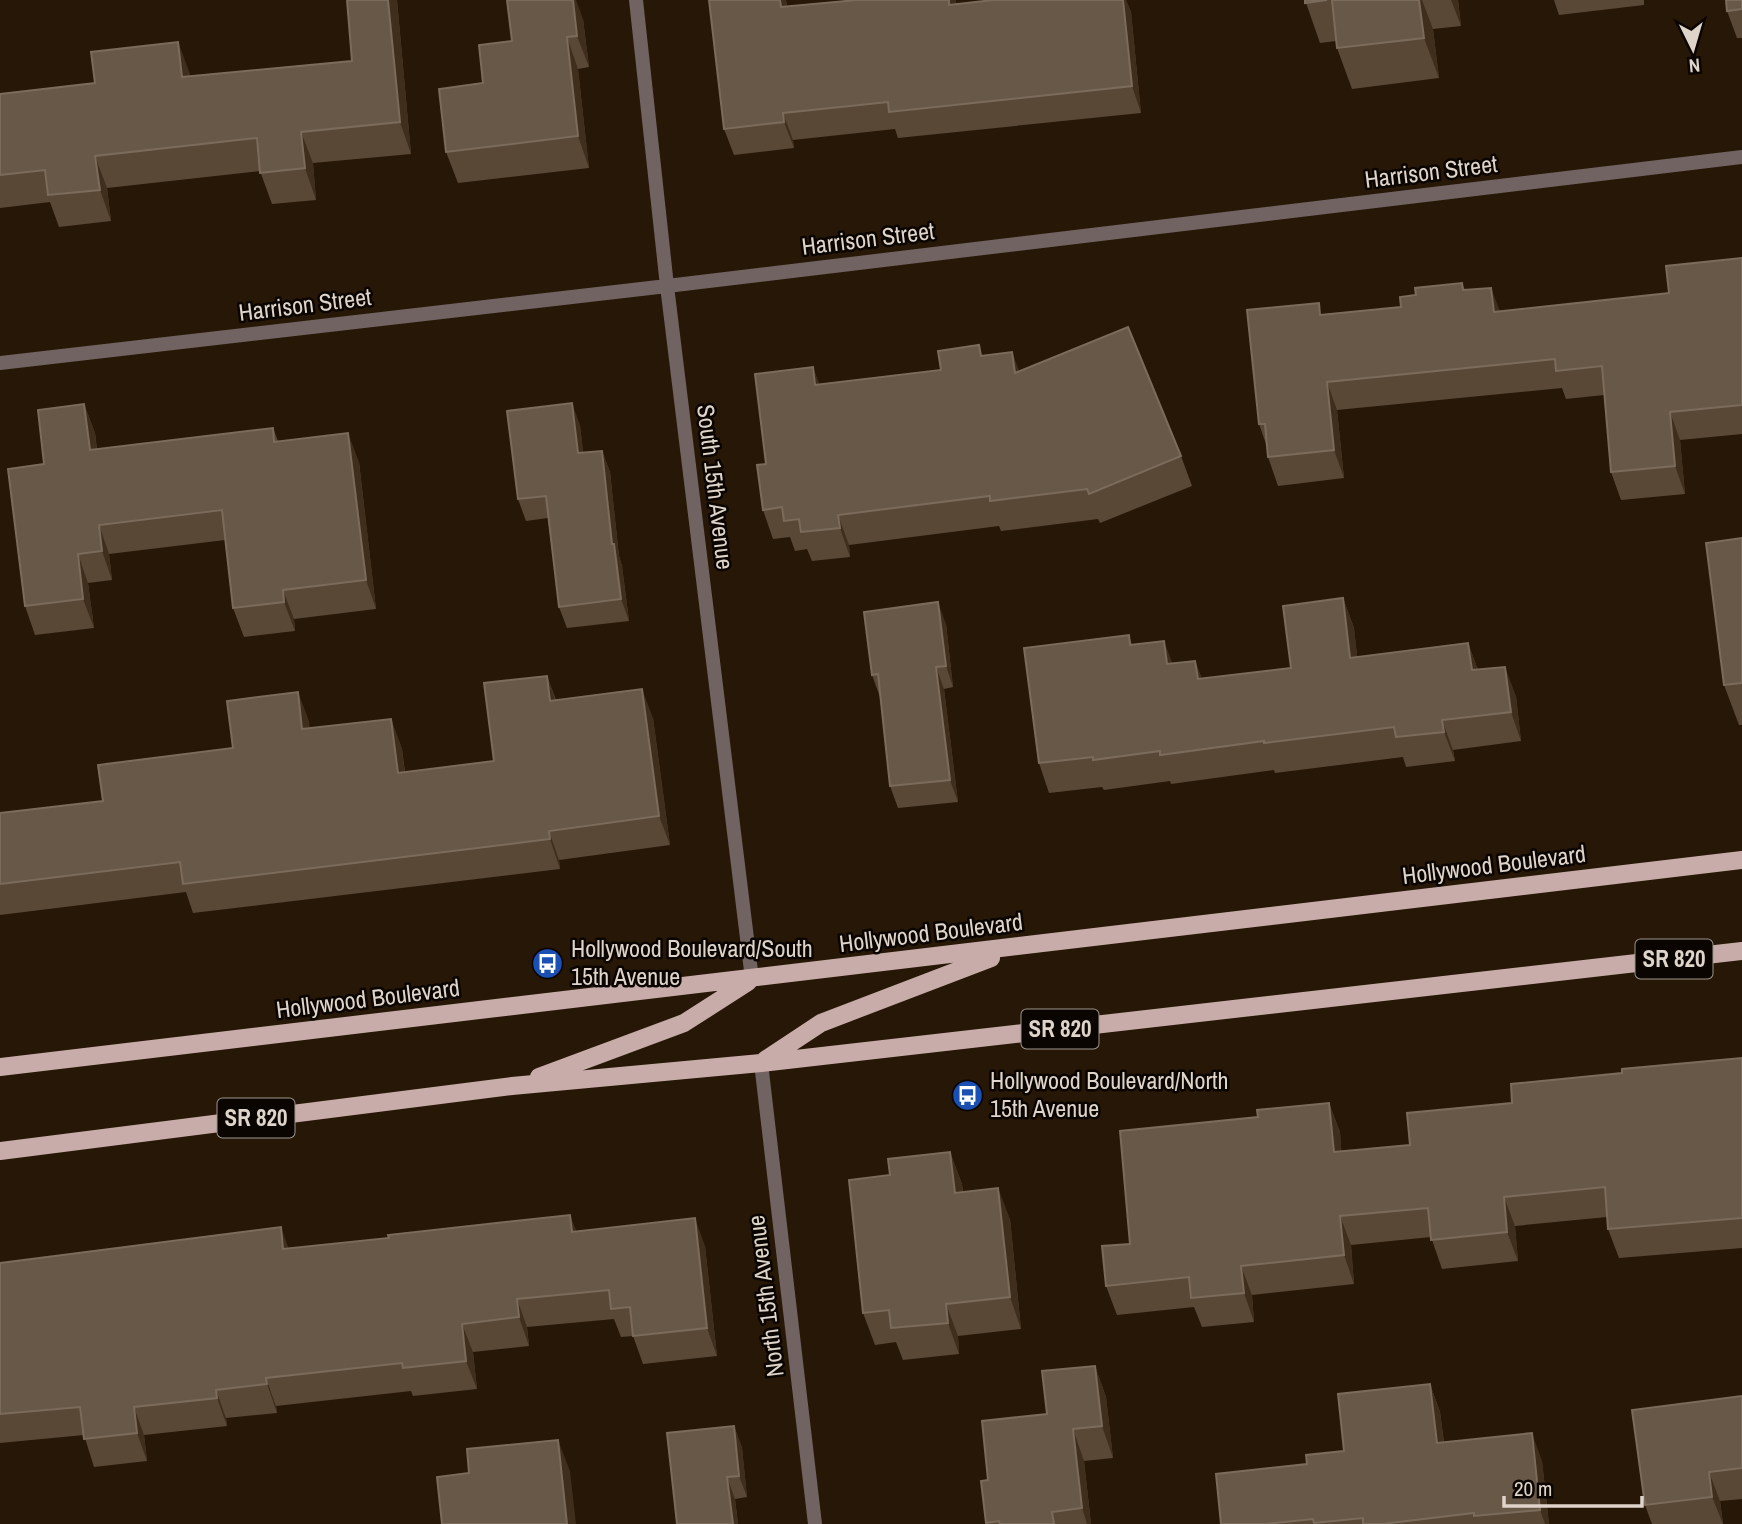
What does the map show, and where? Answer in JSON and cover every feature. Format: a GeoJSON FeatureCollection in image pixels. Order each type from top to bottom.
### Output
{"type":"FeatureCollection","features":[{"type":"Feature","properties":{"kind":"main road","name":"Hollywood Boulevard"},"geometry":{"type":"LineString","coordinates":[[0,1067],[1742,860]]}},
{"type":"Feature","properties":{"kind":"main road"},"geometry":{"type":"LineString","coordinates":[[761,1063],[821,1023],[1020,947]]}},
{"type":"Feature","properties":{"kind":"main road","name":"SR 820"},"geometry":{"type":"LineString","coordinates":[[0,1151],[512,1086],[761,1063],[1742,951]]}},
{"type":"Feature","properties":{"kind":"main road"},"geometry":{"type":"LineString","coordinates":[[512,1086],[684,1023],[752,979]]}},
{"type":"Feature","properties":{"kind":"street","name":"South 15th Avenue"},"geometry":{"type":"LineString","coordinates":[[636,0],[667,286],[752,979]]}},
{"type":"Feature","properties":{"kind":"street","name":"Harrison Street"},"geometry":{"type":"LineString","coordinates":[[0,363],[1742,158]]}},
{"type":"Feature","properties":{"kind":"street","name":"North 15th Avenue"},"geometry":{"type":"LineString","coordinates":[[761,1063],[816,1524]]}},
{"type":"Feature","properties":{"kind":"building"},"geometry":{"type":"Polygon","coordinates":[[[347,0],[388,0],[400,122],[301,132],[305,168],[260,173],[257,138],[95,156],[100,190],[48,195],[45,170],[0,175],[0,94],[95,83],[91,52],[178,42],[182,77],[352,61],[347,0]]]}},
{"type":"Feature","properties":{"kind":"building"},"geometry":{"type":"Polygon","coordinates":[[[507,0],[573,0],[577,36],[567,37],[578,136],[446,152],[439,89],[483,83],[479,45],[512,41],[507,0]]]}},
{"type":"Feature","properties":{"kind":"building"},"geometry":{"type":"Polygon","coordinates":[[[709,0],[780,0],[781,7],[857,0],[949,0],[949,5],[993,0],[1123,0],[1132,86],[889,112],[888,102],[783,113],[784,122],[724,129],[709,0]]]}},
{"type":"Feature","properties":{"kind":"building"},"geometry":{"type":"Polygon","coordinates":[[[1305,0],[1327,0],[1305,3],[1305,0]]]}},
{"type":"Feature","properties":{"kind":"building"},"geometry":{"type":"Polygon","coordinates":[[[1332,0],[1419,0],[1424,38],[1337,48],[1332,0]]]}},
{"type":"Feature","properties":{"kind":"building"},"geometry":{"type":"Polygon","coordinates":[[[1726,0],[1742,0],[1742,9],[1727,11],[1726,0]]]}},
{"type":"Feature","properties":{"kind":"building"},"geometry":{"type":"Polygon","coordinates":[[[1742,258],[1742,405],[1670,412],[1675,466],[1611,472],[1602,366],[1556,371],[1555,359],[1327,382],[1334,450],[1268,457],[1265,424],[1259,424],[1247,310],[1319,303],[1320,315],[1401,307],[1400,297],[1416,295],[1415,288],[1462,283],[1463,290],[1491,288],[1494,312],[1669,293],[1666,266],[1742,258]]]}},
{"type":"Feature","properties":{"kind":"building"},"geometry":{"type":"Polygon","coordinates":[[[1128,327],[1181,456],[1089,494],[1087,489],[990,501],[990,496],[838,515],[840,528],[801,532],[799,519],[784,521],[782,507],[763,510],[757,465],[766,464],[755,374],[813,367],[815,385],[941,370],[938,351],[979,345],[981,356],[1012,352],[1015,373],[1128,327]]]}},
{"type":"Feature","properties":{"kind":"building"},"geometry":{"type":"Polygon","coordinates":[[[572,403],[578,453],[602,451],[621,599],[559,607],[546,496],[518,499],[507,411],[572,403]]]}},
{"type":"Feature","properties":{"kind":"building"},"geometry":{"type":"Polygon","coordinates":[[[84,404],[90,450],[273,428],[274,442],[348,433],[366,580],[283,590],[284,602],[233,608],[222,510],[99,525],[102,551],[78,554],[83,599],[25,606],[8,469],[44,464],[38,410],[84,404]]]}},
{"type":"Feature","properties":{"kind":"building"},"geometry":{"type":"Polygon","coordinates":[[[1742,538],[1742,683],[1724,685],[1706,543],[1742,538]]]}},
{"type":"Feature","properties":{"kind":"building"},"geometry":{"type":"Polygon","coordinates":[[[1343,598],[1350,658],[1468,643],[1472,670],[1505,667],[1511,712],[1442,720],[1444,732],[1396,737],[1394,727],[1160,755],[1160,751],[1093,760],[1093,757],[1039,763],[1024,648],[1129,635],[1130,645],[1164,641],[1167,664],[1195,661],[1198,679],[1291,668],[1283,606],[1343,598]]]}},
{"type":"Feature","properties":{"kind":"building"},"geometry":{"type":"Polygon","coordinates":[[[938,602],[946,666],[936,667],[950,780],[890,786],[878,674],[872,675],[864,612],[938,602]]]}},
{"type":"Feature","properties":{"kind":"building"},"geometry":{"type":"Polygon","coordinates":[[[547,676],[550,701],[642,689],[659,816],[549,831],[550,839],[183,884],[180,862],[0,884],[0,813],[103,801],[98,765],[233,748],[227,701],[298,692],[302,729],[391,719],[398,773],[494,761],[484,683],[547,676]]]}},
{"type":"Feature","properties":{"kind":"building"},"geometry":{"type":"Polygon","coordinates":[[[1742,1058],[1742,1218],[1608,1229],[1605,1187],[1504,1197],[1507,1232],[1431,1240],[1428,1208],[1340,1216],[1344,1255],[1241,1266],[1244,1293],[1191,1298],[1189,1277],[1106,1286],[1102,1246],[1130,1244],[1120,1131],[1258,1117],[1257,1110],[1329,1103],[1334,1152],[1410,1145],[1407,1113],[1512,1103],[1511,1084],[1622,1073],[1622,1069],[1742,1058]]]}},
{"type":"Feature","properties":{"kind":"building"},"geometry":{"type":"Polygon","coordinates":[[[950,1152],[955,1193],[998,1188],[1010,1297],[946,1304],[948,1323],[891,1328],[889,1310],[863,1313],[849,1180],[890,1175],[888,1159],[950,1152]]]}},
{"type":"Feature","properties":{"kind":"building"},"geometry":{"type":"Polygon","coordinates":[[[570,1215],[572,1232],[695,1218],[707,1328],[633,1336],[630,1307],[611,1309],[609,1290],[517,1299],[519,1317],[462,1324],[466,1361],[403,1368],[402,1363],[266,1378],[267,1384],[216,1390],[217,1398],[134,1407],[137,1433],[84,1439],[80,1407],[0,1414],[0,1263],[281,1227],[283,1249],[570,1215]]]}},
{"type":"Feature","properties":{"kind":"building"},"geometry":{"type":"Polygon","coordinates":[[[1095,1366],[1102,1426],[1073,1429],[1082,1508],[1052,1512],[1054,1524],[1000,1524],[999,1521],[986,1523],[981,1481],[988,1480],[982,1421],[1047,1414],[1042,1371],[1095,1366]]]}},
{"type":"Feature","properties":{"kind":"building"},"geometry":{"type":"Polygon","coordinates":[[[1430,1384],[1437,1443],[1532,1433],[1540,1510],[1474,1516],[1474,1513],[1382,1524],[1363,1524],[1363,1518],[1314,1523],[1313,1519],[1266,1524],[1221,1524],[1216,1474],[1307,1464],[1306,1455],[1344,1451],[1338,1394],[1430,1384]]]}},
{"type":"Feature","properties":{"kind":"building"},"geometry":{"type":"Polygon","coordinates":[[[1742,1396],[1742,1468],[1709,1472],[1712,1497],[1645,1505],[1632,1410],[1742,1396]]]}},
{"type":"Feature","properties":{"kind":"building"},"geometry":{"type":"Polygon","coordinates":[[[734,1426],[739,1476],[727,1477],[733,1524],[677,1524],[667,1433],[734,1426]]]}},
{"type":"Feature","properties":{"kind":"building"},"geometry":{"type":"Polygon","coordinates":[[[558,1440],[567,1524],[442,1524],[437,1477],[469,1473],[467,1449],[558,1440]]]}},
{"type":"Feature","properties":{"kind":"place","name":"Hollywood Boulevard/South 15th Avenue"},"geometry":{"type":"Point","coordinates":[548,963]}},
{"type":"Feature","properties":{"kind":"place","name":"Hollywood Boulevard/North 15th Avenue"},"geometry":{"type":"Point","coordinates":[967,1095]}}]}
